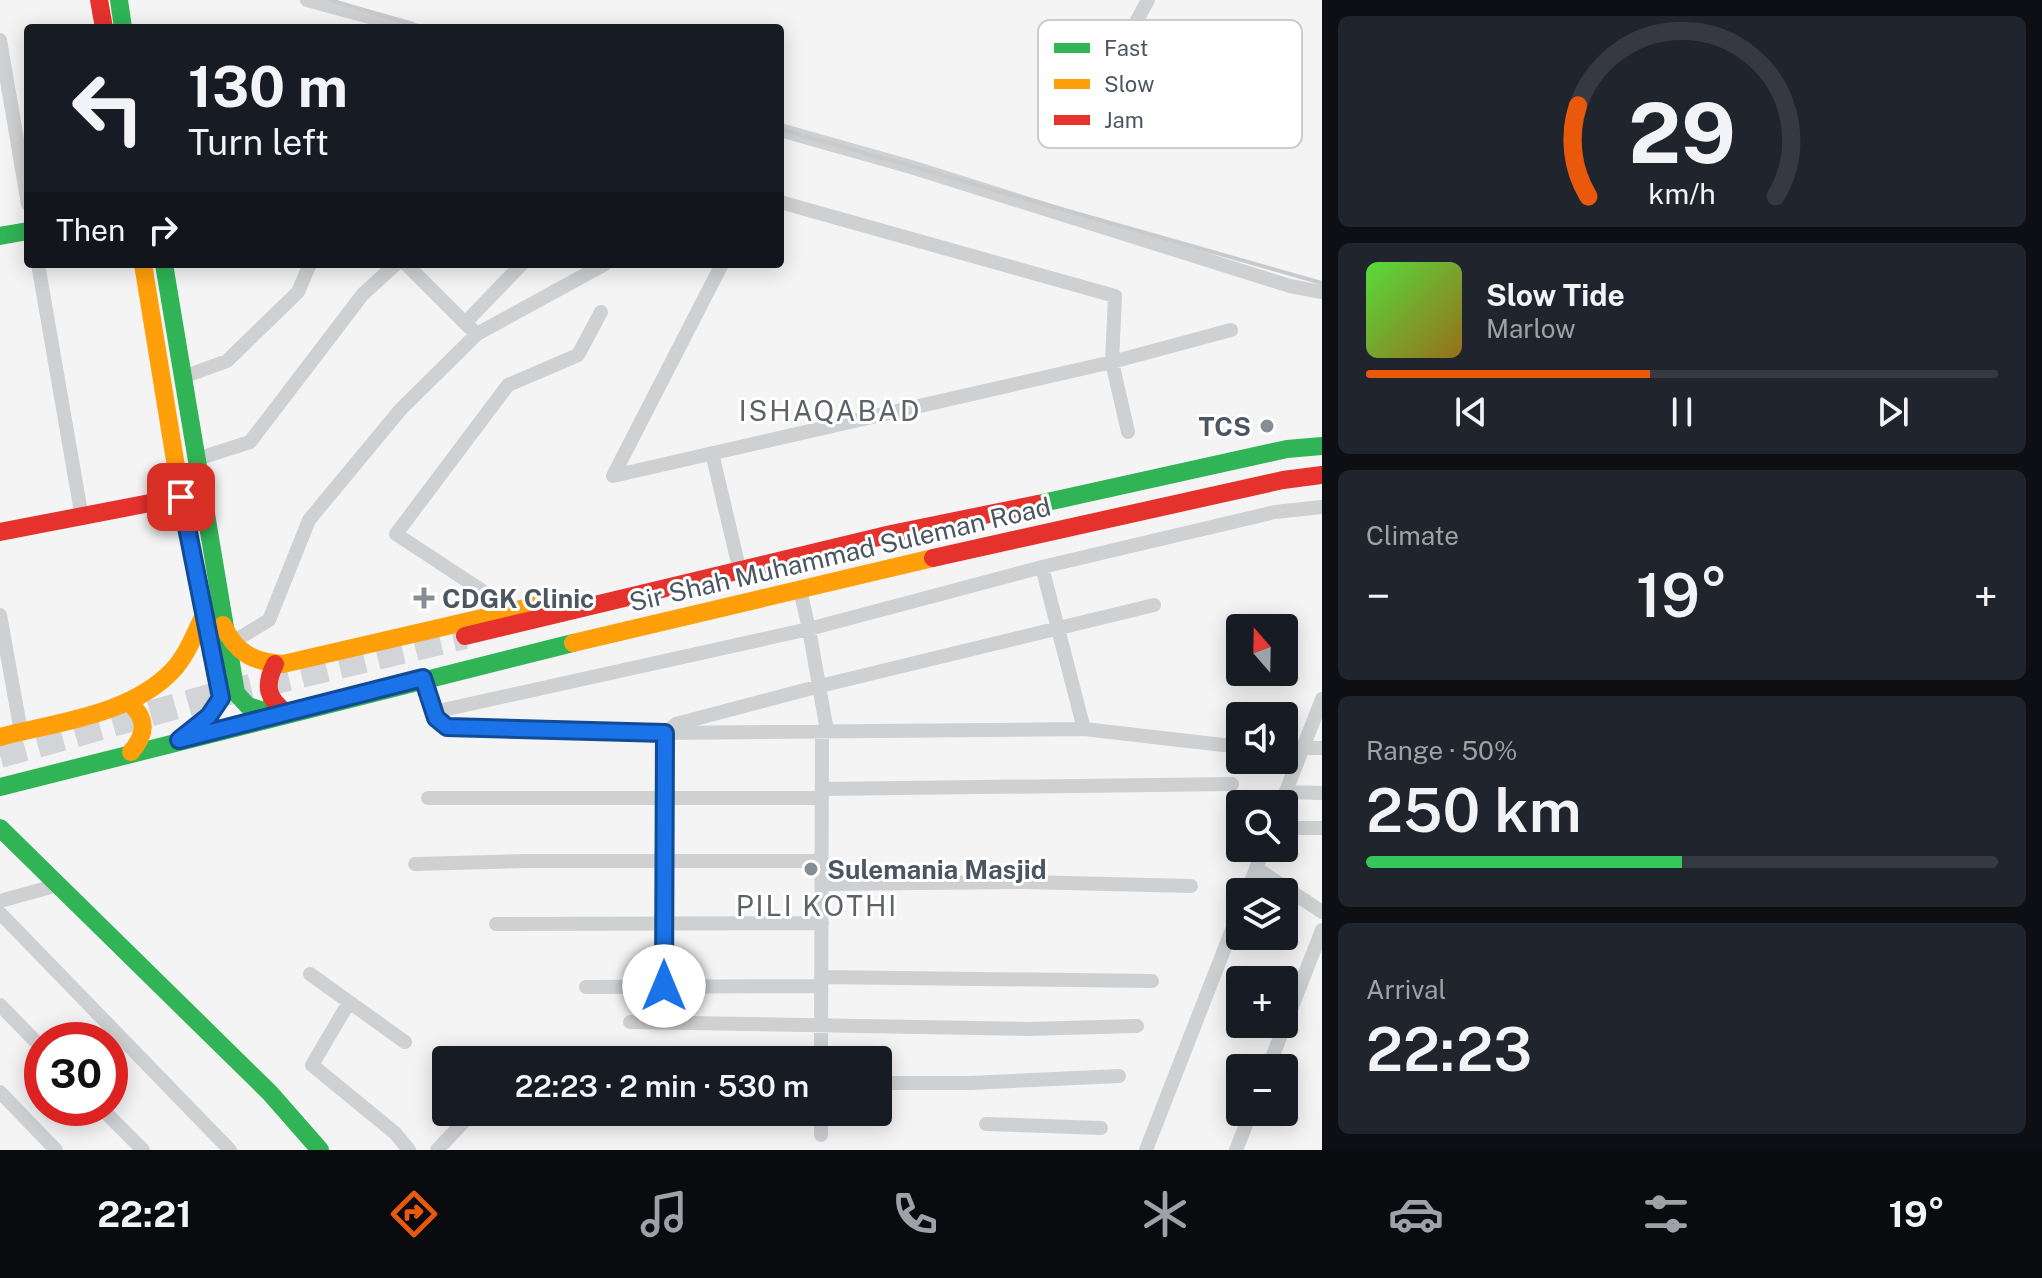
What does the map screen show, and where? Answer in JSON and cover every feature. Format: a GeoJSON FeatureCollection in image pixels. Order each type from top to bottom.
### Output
{"type":"FeatureCollection","features":[{"type":"Feature","properties":{"kind":"main road"},"geometry":{"type":"LineString","coordinates":[[99,0],[103,24]]}},
{"type":"Feature","properties":{"kind":"main road"},"geometry":{"type":"LineString","coordinates":[[119,0],[122,24]]}},
{"type":"Feature","properties":{"kind":"main road"},"geometry":{"type":"LineString","coordinates":[[0,236],[24,232]]}},
{"type":"Feature","properties":{"kind":"main road"},"geometry":{"type":"LineString","coordinates":[[144,268],[181,497],[221,698],[209,716],[179,740]]}},
{"type":"Feature","properties":{"kind":"main road"},"geometry":{"type":"LineString","coordinates":[[165,268],[236,693],[248,706],[283,714]]}},
{"type":"Feature","properties":{"kind":"main road","name":"Sir Shah Muhammad Suleman Road"},"geometry":{"type":"LineString","coordinates":[[465,636],[891,534],[1287,449],[1322,446]]}},
{"type":"Feature","properties":{"kind":"main road","name":"Sir Shah Muhammad Suleman Road"},"geometry":{"type":"LineString","coordinates":[[0,787],[423,678],[1093,521],[1283,480],[1322,475]]}},
{"type":"Feature","properties":{"kind":"main road"},"geometry":{"type":"LineString","coordinates":[[0,532],[181,497]]}},
{"type":"Feature","properties":{"kind":"main road"},"geometry":{"type":"LineString","coordinates":[[223,625],[231,643],[241,654],[275,664],[784,548],[891,534]]}},
{"type":"Feature","properties":{"kind":"main road"},"geometry":{"type":"LineString","coordinates":[[0,737],[129,702],[152,689],[176,667],[204,615]]}},
{"type":"Feature","properties":{"kind":"main road"},"geometry":{"type":"LineString","coordinates":[[275,664],[266,688],[273,704],[283,714]]}},
{"type":"Feature","properties":{"kind":"main road"},"geometry":{"type":"LineString","coordinates":[[129,702],[140,712],[145,726],[142,741],[131,752]]}},
{"type":"Feature","properties":{"kind":"main road"},"geometry":{"type":"LineString","coordinates":[[0,828],[270,1093],[320,1150]]}},
{"type":"Feature","properties":{"kind":"street"},"geometry":{"type":"LineString","coordinates":[[307,0],[395,24]]}},
{"type":"Feature","properties":{"kind":"street"},"geometry":{"type":"LineString","coordinates":[[1137,20],[1148,0]]}},
{"type":"Feature","properties":{"kind":"street"},"geometry":{"type":"LineString","coordinates":[[0,40],[24,181]]}},
{"type":"Feature","properties":{"kind":"street"},"geometry":{"type":"LineString","coordinates":[[784,131],[926,171],[1290,286],[1322,292]]}},
{"type":"Feature","properties":{"kind":"street"},"geometry":{"type":"LineString","coordinates":[[784,203],[1110,294],[1116,301],[1112,362],[1128,432]]}},
{"type":"Feature","properties":{"kind":"street"},"geometry":{"type":"LineString","coordinates":[[39,268],[82,518]]}},
{"type":"Feature","properties":{"kind":"street"},"geometry":{"type":"LineString","coordinates":[[183,377],[227,361],[298,292],[308,268]]}},
{"type":"Feature","properties":{"kind":"street"},"geometry":{"type":"LineString","coordinates":[[197,459],[250,442],[363,294],[392,268]]}},
{"type":"Feature","properties":{"kind":"street"},"geometry":{"type":"LineString","coordinates":[[410,268],[477,334]]}},
{"type":"Feature","properties":{"kind":"street"},"geometry":{"type":"LineString","coordinates":[[465,323],[518,268]]}},
{"type":"Feature","properties":{"kind":"street"},"geometry":{"type":"LineString","coordinates":[[231,643],[269,620],[309,520],[401,409],[477,334],[598,268]]}},
{"type":"Feature","properties":{"kind":"street"},"geometry":{"type":"LineString","coordinates":[[720,268],[613,476],[1112,362],[1231,330]]}},
{"type":"Feature","properties":{"kind":"street"},"geometry":{"type":"LineString","coordinates":[[513,611],[396,534],[508,385],[578,355],[601,312]]}},
{"type":"Feature","properties":{"kind":"street"},"geometry":{"type":"LineString","coordinates":[[712,453],[737,559]]}},
{"type":"Feature","properties":{"kind":"street"},"geometry":{"type":"LineString","coordinates":[[434,712],[809,629],[1042,567],[1275,512],[1322,507]]}},
{"type":"Feature","properties":{"kind":"street"},"geometry":{"type":"LineString","coordinates":[[1042,567],[1084,729]]}},
{"type":"Feature","properties":{"kind":"street"},"geometry":{"type":"LineString","coordinates":[[800,590],[820,686],[824,731],[821,1046]]}},
{"type":"Feature","properties":{"kind":"street"},"geometry":{"type":"LineString","coordinates":[[664,1021],[665,733],[676,724],[820,686],[1154,605]]}},
{"type":"Feature","properties":{"kind":"street"},"geometry":{"type":"LineString","coordinates":[[0,615],[21,732]]}},
{"type":"Feature","properties":{"kind":"street"},"geometry":{"type":"LineString","coordinates":[[423,678],[439,723],[447,727],[665,733],[1084,729],[1226,745]]}},
{"type":"Feature","properties":{"kind":"street"},"geometry":{"type":"LineString","coordinates":[[1287,790],[1322,699]]}},
{"type":"Feature","properties":{"kind":"street"},"geometry":{"type":"LineString","coordinates":[[1298,748],[1322,748]]}},
{"type":"Feature","properties":{"kind":"street"},"geometry":{"type":"LineString","coordinates":[[428,798],[664,798],[1232,784]]}},
{"type":"Feature","properties":{"kind":"street"},"geometry":{"type":"LineString","coordinates":[[1298,796],[1322,793]]}},
{"type":"Feature","properties":{"kind":"street"},"geometry":{"type":"LineString","coordinates":[[1298,828],[1322,828]]}},
{"type":"Feature","properties":{"kind":"street"},"geometry":{"type":"LineString","coordinates":[[415,864],[822,861]]}},
{"type":"Feature","properties":{"kind":"street"},"geometry":{"type":"LineString","coordinates":[[1252,878],[1258,862]]}},
{"type":"Feature","properties":{"kind":"street"},"geometry":{"type":"LineString","coordinates":[[1256,868],[1322,912]]}},
{"type":"Feature","properties":{"kind":"street"},"geometry":{"type":"LineString","coordinates":[[822,884],[1025,882],[1191,886]]}},
{"type":"Feature","properties":{"kind":"street"},"geometry":{"type":"LineString","coordinates":[[0,901],[58,885]]}},
{"type":"Feature","properties":{"kind":"street"},"geometry":{"type":"LineString","coordinates":[[0,913],[230,1150]]}},
{"type":"Feature","properties":{"kind":"street"},"geometry":{"type":"LineString","coordinates":[[496,924],[822,923]]}},
{"type":"Feature","properties":{"kind":"street"},"geometry":{"type":"LineString","coordinates":[[1273,1054],[1322,930]]}},
{"type":"Feature","properties":{"kind":"street"},"geometry":{"type":"LineString","coordinates":[[1146,1150],[1226,945]]}},
{"type":"Feature","properties":{"kind":"street"},"geometry":{"type":"LineString","coordinates":[[310,974],[405,1042]]}},
{"type":"Feature","properties":{"kind":"street"},"geometry":{"type":"LineString","coordinates":[[586,987],[821,981],[1152,981]]}},
{"type":"Feature","properties":{"kind":"street"},"geometry":{"type":"LineString","coordinates":[[348,1004],[312,1065],[395,1133],[409,1150]]}},
{"type":"Feature","properties":{"kind":"street"},"geometry":{"type":"LineString","coordinates":[[0,1005],[24,1030]]}},
{"type":"Feature","properties":{"kind":"street"},"geometry":{"type":"LineString","coordinates":[[630,1022],[1027,1029],[1137,1026]]}},
{"type":"Feature","properties":{"kind":"street"},"geometry":{"type":"LineString","coordinates":[[892,1083],[970,1083],[1119,1076]]}},
{"type":"Feature","properties":{"kind":"street"},"geometry":{"type":"LineString","coordinates":[[0,1092],[56,1150]]}},
{"type":"Feature","properties":{"kind":"street"},"geometry":{"type":"LineString","coordinates":[[986,1124],[1101,1128]]}},
{"type":"Feature","properties":{"kind":"street"},"geometry":{"type":"LineString","coordinates":[[119,1126],[143,1150]]}},
{"type":"Feature","properties":{"kind":"street"},"geometry":{"type":"LineString","coordinates":[[437,1150],[460,1126]]}},
{"type":"Feature","properties":{"kind":"street"},"geometry":{"type":"LineString","coordinates":[[821,1126],[821,1135]]}},
{"type":"Feature","properties":{"kind":"street"},"geometry":{"type":"LineString","coordinates":[[1236,1150],[1245,1126]]}},
{"type":"Feature","properties":{"kind":"tunnel"},"geometry":{"type":"LineString","coordinates":[[0,755],[217,695],[465,636]]}},
{"type":"Feature","properties":{"kind":"railway"},"geometry":{"type":"LineString","coordinates":[[330,0],[411,24]]}},
{"type":"Feature","properties":{"kind":"railway"},"geometry":{"type":"LineString","coordinates":[[784,130],[1322,283]]}},
{"type":"Feature","properties":{"kind":"traffic: fast"},"geometry":{"type":"LineString","coordinates":[[119,0],[122,24]]}},
{"type":"Feature","properties":{"kind":"traffic: fast"},"geometry":{"type":"LineString","coordinates":[[0,236],[24,232]]}},
{"type":"Feature","properties":{"kind":"traffic: fast"},"geometry":{"type":"LineString","coordinates":[[165,268],[236,693],[248,706],[278,715]]}},
{"type":"Feature","properties":{"kind":"traffic: fast"},"geometry":{"type":"LineString","coordinates":[[1038,504],[1287,449],[1322,446]]}},
{"type":"Feature","properties":{"kind":"traffic: fast"},"geometry":{"type":"LineString","coordinates":[[0,787],[573,643]]}},
{"type":"Feature","properties":{"kind":"traffic: fast"},"geometry":{"type":"LineString","coordinates":[[0,828],[270,1093],[320,1150]]}},
{"type":"Feature","properties":{"kind":"traffic: slow"},"geometry":{"type":"LineString","coordinates":[[144,268],[181,497],[221,698],[209,716],[182,737]]}},
{"type":"Feature","properties":{"kind":"traffic: slow"},"geometry":{"type":"LineString","coordinates":[[573,643],[933,558]]}},
{"type":"Feature","properties":{"kind":"traffic: slow"},"geometry":{"type":"LineString","coordinates":[[223,625],[234,643],[247,654],[263,661],[283,664],[542,604]]}},
{"type":"Feature","properties":{"kind":"traffic: slow"},"geometry":{"type":"LineString","coordinates":[[0,737],[92,715],[136,697],[156,685],[178,664],[204,615]]}},
{"type":"Feature","properties":{"kind":"traffic: slow"},"geometry":{"type":"LineString","coordinates":[[129,702],[139,714],[143,726],[140,739],[131,752]]}},
{"type":"Feature","properties":{"kind":"traffic: jam"},"geometry":{"type":"LineString","coordinates":[[99,0],[103,24]]}},
{"type":"Feature","properties":{"kind":"traffic: jam"},"geometry":{"type":"LineString","coordinates":[[933,558],[1283,480],[1322,475]]}},
{"type":"Feature","properties":{"kind":"traffic: jam"},"geometry":{"type":"LineString","coordinates":[[0,532],[181,497]]}},
{"type":"Feature","properties":{"kind":"traffic: jam"},"geometry":{"type":"LineString","coordinates":[[465,636],[891,534],[1038,504]]}},
{"type":"Feature","properties":{"kind":"traffic: jam"},"geometry":{"type":"LineString","coordinates":[[275,664],[269,679],[269,692],[275,703],[287,713]]}},
{"type":"Feature","properties":{"kind":"place","name":"TCS"},"geometry":{"type":"Point","coordinates":[1267,426]}},
{"type":"Feature","properties":{"kind":"place","name":"CDGK Clinic"},"geometry":{"type":"Point","coordinates":[424,598]}},
{"type":"Feature","properties":{"kind":"place","name":"Sulemania Masjid"},"geometry":{"type":"Point","coordinates":[811,869]}},
{"type":"Feature","properties":{"kind":"district","name":"ISHAQABAD"},"geometry":{"type":"Point","coordinates":[830,410]}},
{"type":"Feature","properties":{"kind":"district","name":"PILI KOTHI"},"geometry":{"type":"Point","coordinates":[817,905]}},
{"type":"Feature","properties":{"kind":"route"},"geometry":{"type":"LineString","coordinates":[[181,497],[221,698],[209,716],[179,740],[423,678],[436,718],[447,727],[665,733],[664,986]]}}]}
